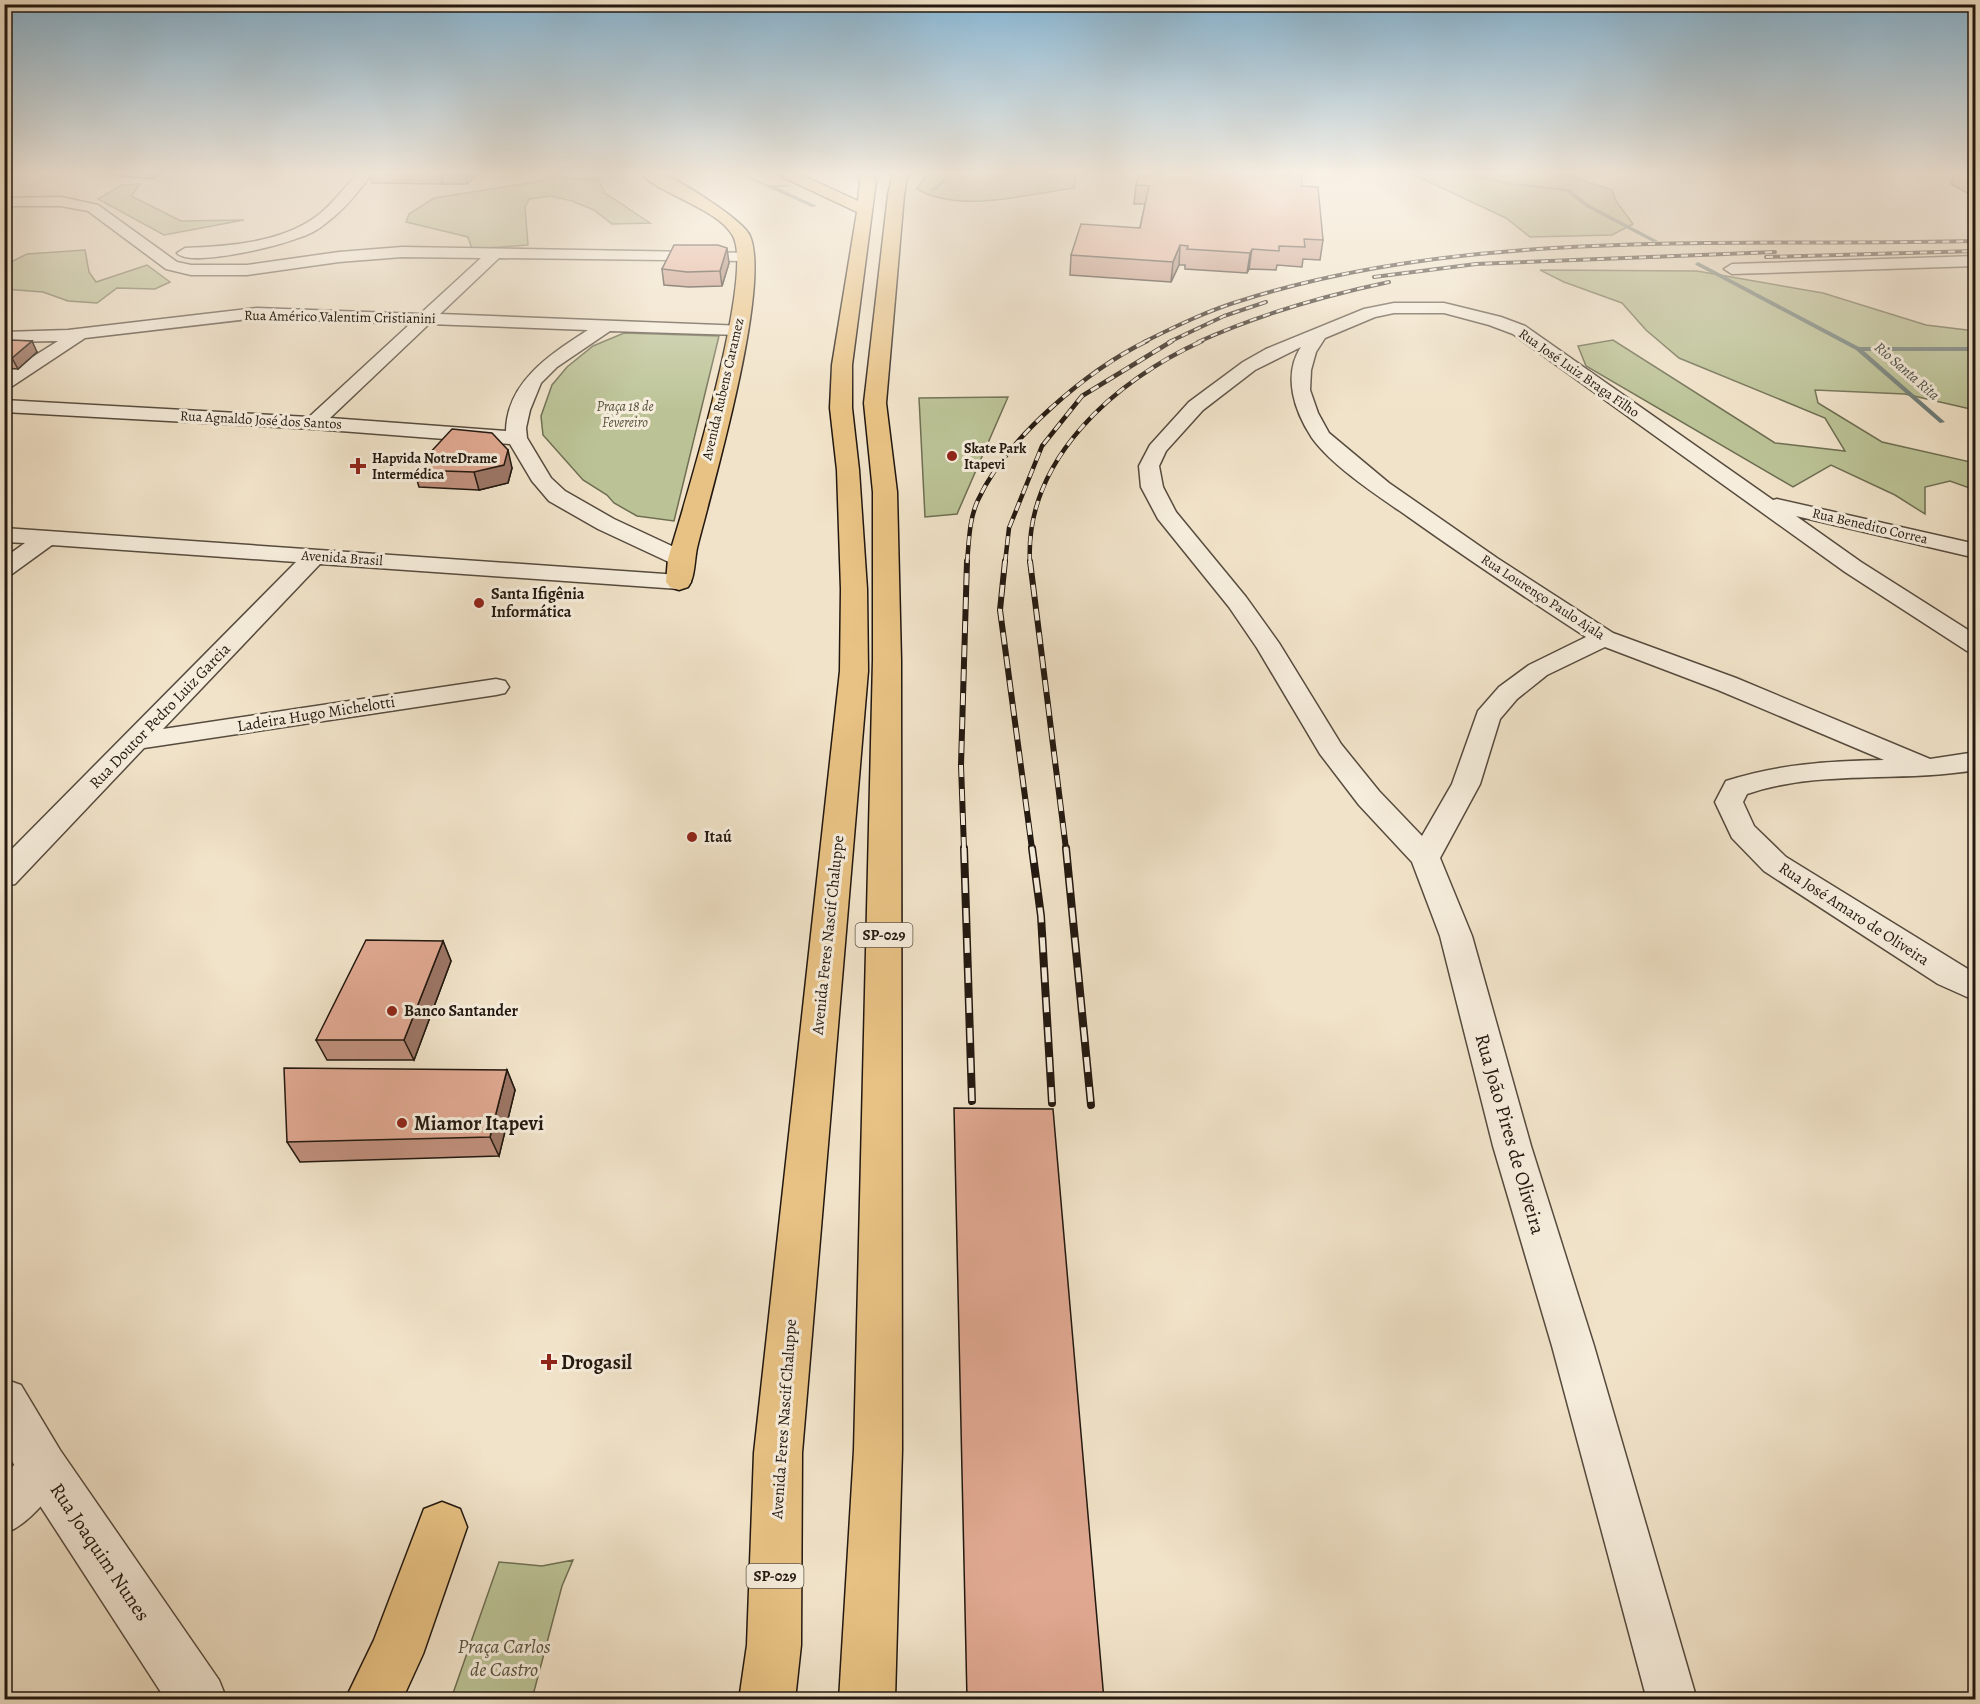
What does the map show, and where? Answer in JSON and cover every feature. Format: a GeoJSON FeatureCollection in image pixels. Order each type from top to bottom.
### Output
{"type":"FeatureCollection","features":[{"type":"Feature","properties":{"kind":"main road","name":"Avenida Rubens Caramez"},"geometry":{"type":"LineString","coordinates":[[680,570],[739,330],[746,252]]}},
{"type":"Feature","properties":{"kind":"main road","name":"Avenida Feres Nascif Chaluppe"},"geometry":{"type":"LineString","coordinates":[[767,1700],[774,1645],[778,1453],[854,671],[854,568],[848,470],[841,408],[842,365],[859,252]]}},
{"type":"Feature","properties":{"kind":"main road","name":"SP-029"},"geometry":{"type":"LineString","coordinates":[[867,1700],[878,1450],[887,660],[885,492],[875,403],[890,252]]}},
{"type":"Feature","properties":{"kind":"main road"},"geometry":{"type":"LineString","coordinates":[[374,1700],[396,1654],[442,1527]]}},
{"type":"Feature","properties":{"kind":"street"},"geometry":{"type":"LineString","coordinates":[[149,252],[172,266],[212,271],[247,270],[376,254],[496,252],[746,256]]}},
{"type":"Feature","properties":{"kind":"street"},"geometry":{"type":"LineString","coordinates":[[152,254],[202,252]]}},
{"type":"Feature","properties":{"kind":"street"},"geometry":{"type":"LineString","coordinates":[[314,423],[496,252]]}},
{"type":"Feature","properties":{"kind":"street"},"geometry":{"type":"LineString","coordinates":[[1732,269],[1976,261]]}},
{"type":"Feature","properties":{"kind":"street","name":"Rua José Luiz Braga Filho"},"geometry":{"type":"LineString","coordinates":[[1425,858],[1369,798],[1330,748],[1270,648],[1209,565],[1166,514],[1152,487],[1149,466],[1157,449],[1196,406],[1249,366],[1272,353],[1370,313],[1394,308],[1444,308],[1495,321],[1519,330],[1853,567],[1976,646]]}},
{"type":"Feature","properties":{"kind":"street","name":"Rua Américo Valentim Cristianini"},"geometry":{"type":"LineString","coordinates":[[4,337],[81,333],[257,313],[605,326]]}},
{"type":"Feature","properties":{"kind":"street"},"geometry":{"type":"LineString","coordinates":[[680,570],[557,496],[543,481],[518,438],[516,428],[520,410],[533,381],[551,363],[605,326],[739,330]]}},
{"type":"Feature","properties":{"kind":"street"},"geometry":{"type":"LineString","coordinates":[[4,383],[81,333]]}},
{"type":"Feature","properties":{"kind":"street","name":"Rua Lourenço Paulo Ajala"},"geometry":{"type":"LineString","coordinates":[[1318,335],[1305,361],[1301,390],[1308,413],[1321,436],[1381,488],[1489,563],[1604,638],[1727,684],[1927,768]]}},
{"type":"Feature","properties":{"kind":"street","name":"Rua Agnaldo José dos Santos"},"geometry":{"type":"LineString","coordinates":[[4,406],[314,423],[518,438]]}},
{"type":"Feature","properties":{"kind":"street","name":"Rua Benedito Correa"},"geometry":{"type":"LineString","coordinates":[[1764,503],[1976,550]]}},
{"type":"Feature","properties":{"kind":"street","name":"Avenida Brasil"},"geometry":{"type":"LineString","coordinates":[[4,535],[315,556],[680,570]]}},
{"type":"Feature","properties":{"kind":"street"},"geometry":{"type":"LineString","coordinates":[[4,569],[47,538]]}},
{"type":"Feature","properties":{"kind":"street","name":"Rua Doutor Pedro Luiz Garcia"},"geometry":{"type":"LineString","coordinates":[[4,876],[315,556]]}},
{"type":"Feature","properties":{"kind":"street"},"geometry":{"type":"LineString","coordinates":[[1425,858],[1466,784],[1487,717],[1508,693],[1538,670],[1604,638]]}},
{"type":"Feature","properties":{"kind":"street","name":"Ladeira Hugo Michelotti"},"geometry":{"type":"LineString","coordinates":[[136,741],[496,687]]}},
{"type":"Feature","properties":{"kind":"street","name":"Rua José Amaro de Oliveira"},"geometry":{"type":"LineString","coordinates":[[1976,761],[1927,768],[1812,772],[1758,779],[1736,788],[1729,802],[1742,831],[1775,864],[1950,975],[1976,989]]}},
{"type":"Feature","properties":{"kind":"street","name":"Rua João Pires de Oliveira"},"geometry":{"type":"LineString","coordinates":[[1425,858],[1456,936],[1512,1146],[1573,1346],[1672,1700]]}},
{"type":"Feature","properties":{"kind":"street","name":"Rua Joaquim Nunes"},"geometry":{"type":"LineString","coordinates":[[4,1402],[43,1467],[199,1700]]}},
{"type":"Feature","properties":{"kind":"street"},"geometry":{"type":"LineString","coordinates":[[4,1510],[43,1467]]}},
{"type":"Feature","properties":{"kind":"green space"},"geometry":{"type":"Polygon","coordinates":[[[85,252],[89,272],[96,282],[147,265],[170,282],[155,289],[117,288],[97,303],[68,301],[43,292],[5,289],[5,265],[27,254],[85,252]]]}},
{"type":"Feature","properties":{"kind":"green space"},"geometry":{"type":"Polygon","coordinates":[[[1540,270],[1697,271],[1823,293],[1926,325],[1975,331],[1975,410],[1905,394],[1815,390],[1818,403],[1882,442],[1975,463],[1975,490],[1950,481],[1925,487],[1925,514],[1895,495],[1831,465],[1793,487],[1586,366],[1578,346],[1613,340],[1775,443],[1845,451],[1825,418],[1679,358],[1646,330],[1622,303],[1564,282],[1540,270]]]}},
{"type":"Feature","properties":{"kind":"green space","name":"Praça 18 de Fevereiro"},"geometry":{"type":"Polygon","coordinates":[[[624,333],[719,336],[674,521],[637,516],[614,503],[607,495],[583,480],[543,435],[541,416],[552,385],[567,367],[593,346],[624,333]]]}},
{"type":"Feature","properties":{"kind":"green space","name":"Skate Park Itapevi"},"geometry":{"type":"Polygon","coordinates":[[[1008,397],[957,514],[925,517],[919,398],[1008,397]]]}},
{"type":"Feature","properties":{"kind":"green space","name":"Praça Carlos de Castro"},"geometry":{"type":"Polygon","coordinates":[[[573,1560],[562,1586],[532,1699],[451,1699],[499,1562],[542,1566],[573,1560]]]}},
{"type":"Feature","properties":{"kind":"building"},"geometry":{"type":"Polygon","coordinates":[[[671,252],[726,252],[720,271],[687,272],[662,269],[671,252]]]}},
{"type":"Feature","properties":{"kind":"building"},"geometry":{"type":"Polygon","coordinates":[[[1072,252],[1177,252],[1173,262],[1071,255],[1072,252]]]}},
{"type":"Feature","properties":{"kind":"building"},"geometry":{"type":"Polygon","coordinates":[[[11,340],[32,341],[12,358],[4,357],[4,344],[11,340]]]}},
{"type":"Feature","properties":{"kind":"building"},"geometry":{"type":"Polygon","coordinates":[[[452,429],[492,433],[508,450],[504,465],[474,472],[414,470],[452,429]]]}},
{"type":"Feature","properties":{"kind":"building","name":"Banco Santander"},"geometry":{"type":"Polygon","coordinates":[[[366,940],[443,941],[404,1040],[316,1040],[366,940]]]}},
{"type":"Feature","properties":{"kind":"building","name":"Miamor Itapevi"},"geometry":{"type":"Polygon","coordinates":[[[284,1068],[507,1070],[490,1137],[287,1142],[284,1068]]]}},
{"type":"Feature","properties":{"kind":"building"},"geometry":{"type":"Polygon","coordinates":[[[954,1108],[1053,1109],[1104,1700],[967,1700],[954,1108]]]}},
{"type":"Feature","properties":{"kind":"waterway"},"geometry":{"type":"LineString","coordinates":[[1698,264],[1858,349]]}},
{"type":"Feature","properties":{"kind":"waterway","name":"Rio Santa Rita"},"geometry":{"type":"LineString","coordinates":[[1858,349],[1976,349]]}},
{"type":"Feature","properties":{"kind":"waterway","name":"Rio Santa Rita"},"geometry":{"type":"LineString","coordinates":[[1858,349],[1942,422]]}},
{"type":"Feature","properties":{"kind":"railway"},"geometry":{"type":"LineString","coordinates":[[1144,342],[1180,324],[1230,304],[1331,277],[1421,261],[1508,252]]}},
{"type":"Feature","properties":{"kind":"railway"},"geometry":{"type":"LineString","coordinates":[[1374,277],[1476,264],[1775,252]]}},
{"type":"Feature","properties":{"kind":"railway"},"geometry":{"type":"LineString","coordinates":[[1766,257],[1958,252]]}},
{"type":"Feature","properties":{"kind":"railway"},"geometry":{"type":"LineString","coordinates":[[1198,342],[1292,307],[1389,282]]}},
{"type":"Feature","properties":{"kind":"railway"},"geometry":{"type":"LineString","coordinates":[[1169,342],[1224,316],[1266,302]]}},
{"type":"Feature","properties":{"kind":"railway"},"geometry":{"type":"LineString","coordinates":[[967,563],[975,507],[991,477],[1008,454],[1050,408],[1099,370],[1147,341]]}},
{"type":"Feature","properties":{"kind":"railway"},"geometry":{"type":"LineString","coordinates":[[1005,563],[1009,528],[1042,446],[1082,396],[1172,341]]}},
{"type":"Feature","properties":{"kind":"railway"},"geometry":{"type":"LineString","coordinates":[[1030,562],[1032,525],[1042,490],[1059,457],[1081,428],[1108,401],[1138,378],[1170,357],[1202,341]]}},
{"type":"Feature","properties":{"kind":"railway"},"geometry":{"type":"LineString","coordinates":[[964,849],[961,765],[967,561]]}},
{"type":"Feature","properties":{"kind":"railway"},"geometry":{"type":"LineString","coordinates":[[1005,561],[1000,610],[1032,849]]}},
{"type":"Feature","properties":{"kind":"railway"},"geometry":{"type":"LineString","coordinates":[[1030,562],[1066,849]]}},
{"type":"Feature","properties":{"kind":"railway"},"geometry":{"type":"LineString","coordinates":[[964,848],[972,1101]]}},
{"type":"Feature","properties":{"kind":"railway"},"geometry":{"type":"LineString","coordinates":[[1032,848],[1041,916],[1052,1103]]}},
{"type":"Feature","properties":{"kind":"railway"},"geometry":{"type":"LineString","coordinates":[[1066,848],[1091,1105]]}},
{"type":"Feature","properties":{"kind":"place","name":"Skate Park Itapevi"},"geometry":{"type":"Point","coordinates":[952,456]}},
{"type":"Feature","properties":{"kind":"place","name":"Hapvida NotreDrame Intermédica"},"geometry":{"type":"Point","coordinates":[358,466]}},
{"type":"Feature","properties":{"kind":"place","name":"Santa Ifigênia Informática"},"geometry":{"type":"Point","coordinates":[479,603]}},
{"type":"Feature","properties":{"kind":"place","name":"Itaú"},"geometry":{"type":"Point","coordinates":[692,837]}},
{"type":"Feature","properties":{"kind":"place","name":"Banco Santander"},"geometry":{"type":"Point","coordinates":[392,1011]}},
{"type":"Feature","properties":{"kind":"place","name":"Miamor Itapevi"},"geometry":{"type":"Point","coordinates":[402,1123]}},
{"type":"Feature","properties":{"kind":"place","name":"Drogasil"},"geometry":{"type":"Point","coordinates":[549,1362]}}]}
